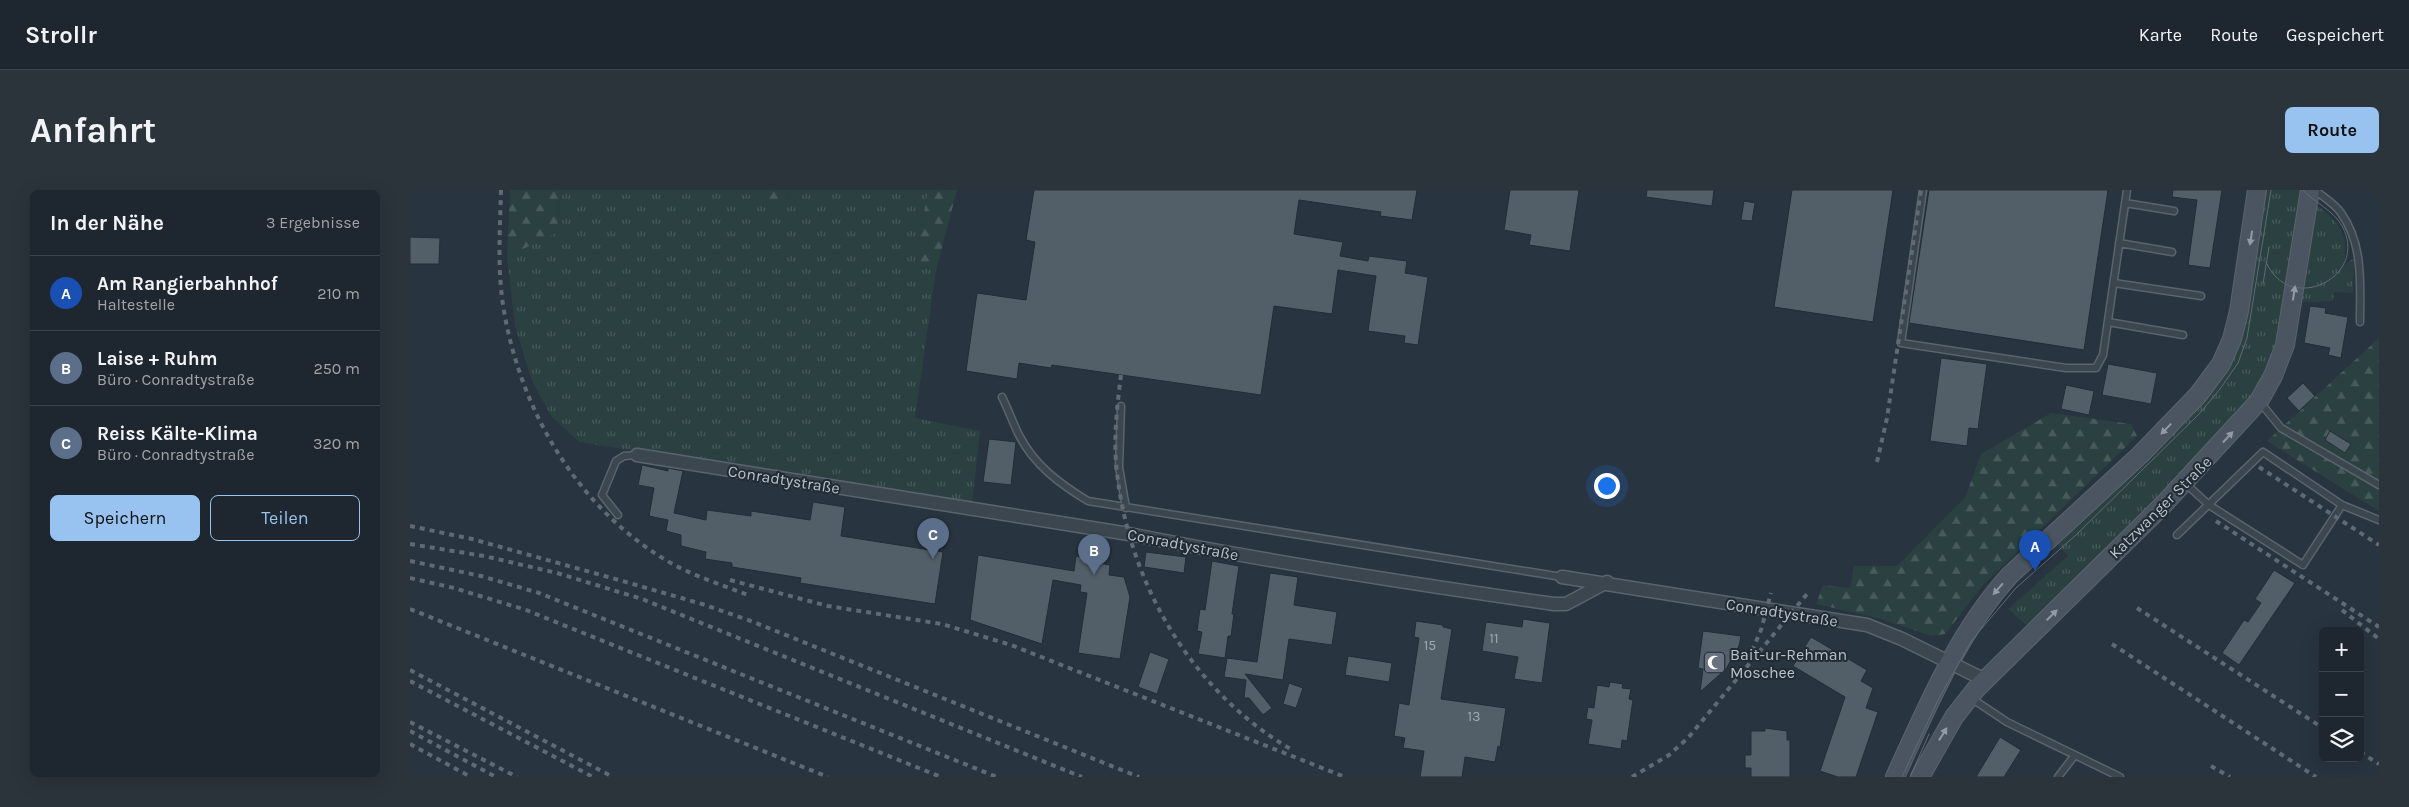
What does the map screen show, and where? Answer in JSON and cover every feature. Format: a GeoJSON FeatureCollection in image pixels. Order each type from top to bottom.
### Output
{"type":"FeatureCollection","features":[{"type":"Feature","properties":{"kind":"main road"},"geometry":{"type":"LineString","coordinates":[[1895,777],[1951,662],[1976,617],[1998,588],[2140,455],[2198,395],[2221,364],[2232,339],[2239,311],[2257,190]]}},
{"type":"Feature","properties":{"kind":"main road","name":"Katzwanger Straße"},"geometry":{"type":"LineString","coordinates":[[1920,777],[1939,741],[1970,697],[1985,680],[2185,482],[2259,401],[2273,376],[2285,345],[2310,190]]}},
{"type":"Feature","properties":{"kind":"street","name":"Conradtystraße"},"geometry":{"type":"LineString","coordinates":[[637,455],[1129,534],[1203,549],[1408,583],[1554,604],[1566,604],[1607,582]]}},
{"type":"Feature","properties":{"kind":"street","name":"Conradtystraße"},"geometry":{"type":"LineString","coordinates":[[1562,576],[1607,582],[1751,608],[1867,625],[1902,639],[1985,680]]}},
{"type":"Feature","properties":{"kind":"lane"},"geometry":{"type":"LineString","coordinates":[[1923,190],[1901,343],[2066,368],[2096,368],[2103,355],[2127,190]]}},
{"type":"Feature","properties":{"kind":"lane"},"geometry":{"type":"LineString","coordinates":[[2315,190],[2340,212],[2350,228],[2360,258],[2360,322]]}},
{"type":"Feature","properties":{"kind":"lane"},"geometry":{"type":"LineString","coordinates":[[2125,203],[2174,211]]}},
{"type":"Feature","properties":{"kind":"lane"},"geometry":{"type":"LineString","coordinates":[[2119,243],[2172,252]]}},
{"type":"Feature","properties":{"kind":"lane"},"geometry":{"type":"LineString","coordinates":[[2114,283],[2201,296]]}},
{"type":"Feature","properties":{"kind":"lane"},"geometry":{"type":"LineString","coordinates":[[2108,322],[2183,335]]}},
{"type":"Feature","properties":{"kind":"lane"},"geometry":{"type":"LineString","coordinates":[[1002,396],[1020,436],[1054,479],[1088,500],[1126,508],[1562,576]]}},
{"type":"Feature","properties":{"kind":"lane"},"geometry":{"type":"LineString","coordinates":[[2259,401],[2281,428],[2379,485]]}},
{"type":"Feature","properties":{"kind":"lane"},"geometry":{"type":"LineString","coordinates":[[1122,406],[1119,467],[1126,508]]}},
{"type":"Feature","properties":{"kind":"lane"},"geometry":{"type":"LineString","coordinates":[[2177,535],[2263,452],[2342,505],[2379,520]]}},
{"type":"Feature","properties":{"kind":"lane"},"geometry":{"type":"LineString","coordinates":[[618,515],[602,495],[616,462],[624,456],[637,455]]}},
{"type":"Feature","properties":{"kind":"lane"},"geometry":{"type":"LineString","coordinates":[[2185,482],[2209,505],[2303,565],[2342,505]]}},
{"type":"Feature","properties":{"kind":"lane"},"geometry":{"type":"LineString","coordinates":[[1970,697],[2007,722],[2120,777]]}},
{"type":"Feature","properties":{"kind":"lane"},"geometry":{"type":"LineString","coordinates":[[2058,777],[2075,755]]}},
{"type":"Feature","properties":{"kind":"green space"},"geometry":{"type":"Polygon","coordinates":[[[510,190],[559,190],[558,232],[507,257],[510,190]]]}},
{"type":"Feature","properties":{"kind":"green space"},"geometry":{"type":"Polygon","coordinates":[[[559,190],[753,190],[753,200],[788,201],[789,190],[928,190],[915,263],[936,271],[915,418],[980,431],[972,505],[579,442],[552,417],[532,381],[515,326],[507,257],[558,232],[559,190]]]}},
{"type":"Feature","properties":{"kind":"green space"},"geometry":{"type":"Polygon","coordinates":[[[753,190],[789,190],[788,202],[753,201],[753,190]]]}},
{"type":"Feature","properties":{"kind":"green space"},"geometry":{"type":"Polygon","coordinates":[[[928,190],[957,190],[936,271],[915,263],[928,190]]]}},
{"type":"Feature","properties":{"kind":"green space"},"geometry":{"type":"Polygon","coordinates":[[[2261,190],[2305,190],[2304,195],[2331,217],[2337,224],[2345,242],[2343,266],[2354,258],[2353,293],[2334,292],[2333,301],[2288,303],[2279,349],[2239,419],[2032,630],[2008,609],[2068,556],[2057,543],[2218,377],[2261,190]]]}},
{"type":"Feature","properties":{"kind":"green space"},"geometry":{"type":"Polygon","coordinates":[[[2379,338],[2379,511],[2267,441],[2379,338]]]}},
{"type":"Feature","properties":{"kind":"green space"},"geometry":{"type":"Polygon","coordinates":[[[2051,413],[2131,424],[2137,436],[1984,584],[1945,634],[1932,636],[1878,618],[1816,604],[1823,585],[1850,588],[1854,566],[1897,566],[1965,498],[1981,454],[2051,413]]]}},
{"type":"Feature","properties":{"kind":"building"},"geometry":{"type":"Polygon","coordinates":[[[1034,190],[1417,190],[1412,220],[1380,216],[1381,212],[1299,200],[1294,234],[1343,242],[1340,256],[1368,261],[1369,256],[1407,261],[1405,273],[1428,277],[1418,345],[1404,343],[1405,336],[1368,331],[1376,276],[1338,270],[1332,314],[1274,306],[1261,395],[1052,365],[1051,368],[1019,363],[1017,379],[966,371],[977,293],[1026,300],[1035,242],[1026,240],[1034,190]]]}},
{"type":"Feature","properties":{"kind":"building"},"geometry":{"type":"Polygon","coordinates":[[[1510,190],[1579,190],[1570,251],[1529,245],[1531,235],[1504,230],[1510,190]]]}},
{"type":"Feature","properties":{"kind":"building"},"geometry":{"type":"Polygon","coordinates":[[[1647,190],[1714,190],[1712,206],[1646,197],[1647,190]]]}},
{"type":"Feature","properties":{"kind":"building"},"geometry":{"type":"Polygon","coordinates":[[[1792,190],[1893,190],[1873,322],[1774,307],[1792,190]]]}},
{"type":"Feature","properties":{"kind":"building"},"geometry":{"type":"Polygon","coordinates":[[[1929,190],[2108,190],[2084,350],[1909,323],[1929,190]]]}},
{"type":"Feature","properties":{"kind":"building"},"geometry":{"type":"Polygon","coordinates":[[[2173,190],[2222,190],[2210,268],[2188,265],[2197,200],[2172,197],[2173,190]]]}},
{"type":"Feature","properties":{"kind":"building"},"geometry":{"type":"Polygon","coordinates":[[[1744,201],[1755,203],[1752,221],[1741,220],[1744,201]]]}},
{"type":"Feature","properties":{"kind":"building"},"geometry":{"type":"Polygon","coordinates":[[[410,237],[440,238],[439,264],[410,264],[410,237]]]}},
{"type":"Feature","properties":{"kind":"building"},"geometry":{"type":"Polygon","coordinates":[[[2310,306],[2326,308],[2325,313],[2348,317],[2341,358],[2328,355],[2330,348],[2304,343],[2310,306]]]}},
{"type":"Feature","properties":{"kind":"building"},"geometry":{"type":"Polygon","coordinates":[[[1941,358],[1987,364],[1978,429],[1969,428],[1967,446],[1930,441],[1941,358]]]}},
{"type":"Feature","properties":{"kind":"building"},"geometry":{"type":"Polygon","coordinates":[[[2108,364],[2157,373],[2151,404],[2102,395],[2108,364]]]}},
{"type":"Feature","properties":{"kind":"building"},"geometry":{"type":"Polygon","coordinates":[[[2303,383],[2315,396],[2299,411],[2287,398],[2303,383]]]}},
{"type":"Feature","properties":{"kind":"building"},"geometry":{"type":"Polygon","coordinates":[[[2066,385],[2094,391],[2089,415],[2061,409],[2066,385]]]}},
{"type":"Feature","properties":{"kind":"building"},"geometry":{"type":"Polygon","coordinates":[[[2330,431],[2351,444],[2345,453],[2325,440],[2330,431]]]}},
{"type":"Feature","properties":{"kind":"building"},"geometry":{"type":"Polygon","coordinates":[[[989,439],[1016,442],[1011,485],[983,482],[989,439]]]}},
{"type":"Feature","properties":{"kind":"building"},"geometry":{"type":"Polygon","coordinates":[[[642,465],[668,471],[668,468],[683,471],[674,513],[706,520],[707,510],[751,516],[751,511],[810,520],[813,502],[845,507],[841,536],[943,552],[935,604],[800,583],[801,578],[732,567],[732,563],[705,559],[706,552],[681,546],[681,535],[666,531],[668,520],[649,516],[654,488],[638,485],[642,465]]]}},
{"type":"Feature","properties":{"kind":"building"},"geometry":{"type":"Polygon","coordinates":[[[1146,552],[1186,557],[1184,573],[1144,567],[1146,552]]]}},
{"type":"Feature","properties":{"kind":"building"},"geometry":{"type":"Polygon","coordinates":[[[978,555],[1074,571],[1076,556],[1089,558],[1088,561],[1110,565],[1109,575],[1124,577],[1130,597],[1120,659],[1078,653],[1087,593],[1080,592],[1081,585],[1053,580],[1042,644],[970,620],[978,555]]]}},
{"type":"Feature","properties":{"kind":"building"},"geometry":{"type":"Polygon","coordinates":[[[1212,561],[1239,566],[1232,614],[1234,614],[1231,636],[1228,636],[1225,658],[1198,654],[1202,632],[1197,631],[1200,609],[1205,610],[1212,561]]]}},
{"type":"Feature","properties":{"kind":"building"},"geometry":{"type":"Polygon","coordinates":[[[2274,570],[2295,583],[2239,665],[2222,653],[2244,620],[2248,622],[2261,603],[2255,599],[2274,570]]]}},
{"type":"Feature","properties":{"kind":"building"},"geometry":{"type":"Polygon","coordinates":[[[1270,573],[1298,577],[1294,605],[1337,612],[1332,645],[1289,639],[1283,680],[1245,674],[1272,708],[1263,715],[1249,698],[1244,698],[1246,680],[1224,677],[1227,658],[1257,662],[1270,573]]]}},
{"type":"Feature","properties":{"kind":"building"},"geometry":{"type":"Polygon","coordinates":[[[1523,619],[1550,623],[1542,683],[1514,679],[1518,657],[1482,651],[1486,622],[1522,627],[1523,619]]]}},
{"type":"Feature","properties":{"kind":"building"},"geometry":{"type":"Polygon","coordinates":[[[1416,621],[1443,625],[1443,627],[1452,629],[1441,699],[1506,708],[1500,747],[1498,746],[1495,762],[1465,757],[1462,777],[1420,777],[1424,751],[1403,748],[1405,738],[1394,736],[1399,703],[1409,705],[1419,638],[1414,637],[1416,621]]]}},
{"type":"Feature","properties":{"kind":"building","name":"Bait-ur-Rehman Moschee"},"geometry":{"type":"Polygon","coordinates":[[[1703,631],[1741,636],[1739,646],[1726,669],[1700,692],[1703,669],[1698,668],[1703,631]]]}},
{"type":"Feature","properties":{"kind":"building"},"geometry":{"type":"Polygon","coordinates":[[[1811,637],[1867,670],[1861,681],[1873,688],[1866,708],[1878,712],[1856,777],[1838,777],[1820,771],[1845,697],[1793,666],[1811,637]]]}},
{"type":"Feature","properties":{"kind":"building"},"geometry":{"type":"Polygon","coordinates":[[[1150,652],[1169,659],[1157,694],[1138,687],[1150,652]]]}},
{"type":"Feature","properties":{"kind":"building"},"geometry":{"type":"Polygon","coordinates":[[[1348,656],[1392,663],[1389,682],[1345,675],[1348,656]]]}},
{"type":"Feature","properties":{"kind":"building"},"geometry":{"type":"Polygon","coordinates":[[[1610,682],[1623,684],[1622,688],[1631,689],[1629,699],[1633,700],[1627,741],[1622,740],[1621,749],[1588,744],[1592,720],[1586,719],[1588,707],[1594,708],[1597,685],[1609,687],[1610,682]]]}},
{"type":"Feature","properties":{"kind":"building"},"geometry":{"type":"Polygon","coordinates":[[[1289,683],[1303,688],[1296,708],[1283,704],[1289,683]]]}},
{"type":"Feature","properties":{"kind":"building"},"geometry":{"type":"Polygon","coordinates":[[[1765,728],[1787,731],[1787,740],[1790,740],[1790,777],[1751,777],[1751,768],[1745,768],[1745,755],[1751,755],[1751,731],[1765,731],[1765,728]]]}},
{"type":"Feature","properties":{"kind":"building"},"geometry":{"type":"Polygon","coordinates":[[[2000,737],[2021,750],[2004,777],[1976,777],[2000,737]]]}},
{"type":"Feature","properties":{"kind":"tram line"},"geometry":{"type":"LineString","coordinates":[[1902,777],[1939,698],[1972,640],[2016,588],[2076,535],[2200,413],[2238,363],[2247,338],[2271,190]]}},
{"type":"Feature","properties":{"kind":"tram line"},"geometry":{"type":"LineString","coordinates":[[2266,262],[2277,278],[2292,287],[2308,288],[2324,283],[2337,274],[2345,260],[2348,244],[2342,226],[2334,215],[2303,190]]}},
{"type":"Feature","properties":{"kind":"tram line"},"geometry":{"type":"LineString","coordinates":[[2263,284],[2269,247]]}},
{"type":"Feature","properties":{"kind":"tram line"},"geometry":{"type":"LineString","coordinates":[[1910,777],[1929,734]]}},
{"type":"Feature","properties":{"kind":"railway"},"geometry":{"type":"LineString","coordinates":[[501,190],[500,266],[502,296],[512,348],[524,384],[539,419],[558,453],[580,484],[605,512],[633,537],[664,559],[684,570],[748,595]]}},
{"type":"Feature","properties":{"kind":"railway"},"geometry":{"type":"LineString","coordinates":[[1877,462],[1887,418],[1921,190]]}},
{"type":"Feature","properties":{"kind":"railway"},"geometry":{"type":"LineString","coordinates":[[1121,375],[1115,436],[1117,473],[1124,515],[1136,557],[1152,596],[1173,633],[1197,668],[1226,700],[1258,727],[1294,751]]}},
{"type":"Feature","properties":{"kind":"railway"},"geometry":{"type":"LineString","coordinates":[[2259,467],[2379,545]]}},
{"type":"Feature","properties":{"kind":"railway"},"geometry":{"type":"LineString","coordinates":[[2216,521],[2379,627]]}},
{"type":"Feature","properties":{"kind":"railway"},"geometry":{"type":"LineString","coordinates":[[410,526],[472,539],[702,604],[751,621],[1139,777]]}},
{"type":"Feature","properties":{"kind":"railway"},"geometry":{"type":"LineString","coordinates":[[410,544],[484,556],[557,573],[642,599],[1082,777]]}},
{"type":"Feature","properties":{"kind":"railway"},"geometry":{"type":"LineString","coordinates":[[410,561],[481,576],[539,593],[997,777]]}},
{"type":"Feature","properties":{"kind":"railway"},"geometry":{"type":"LineString","coordinates":[[410,578],[454,588],[526,610],[941,777]]}},
{"type":"Feature","properties":{"kind":"railway"},"geometry":{"type":"LineString","coordinates":[[730,580],[828,606],[942,624],[1011,645],[1345,777]]}},
{"type":"Feature","properties":{"kind":"railway"},"geometry":{"type":"LineString","coordinates":[[1748,660],[1761,630],[1771,593]]}},
{"type":"Feature","properties":{"kind":"railway"},"geometry":{"type":"LineString","coordinates":[[1632,777],[1669,755],[1688,738],[1807,594]]}},
{"type":"Feature","properties":{"kind":"railway"},"geometry":{"type":"LineString","coordinates":[[2137,608],[2319,725]]}},
{"type":"Feature","properties":{"kind":"railway"},"geometry":{"type":"LineString","coordinates":[[410,609],[828,777]]}},
{"type":"Feature","properties":{"kind":"railway"},"geometry":{"type":"LineString","coordinates":[[2342,610],[2379,639]]}},
{"type":"Feature","properties":{"kind":"railway"},"geometry":{"type":"LineString","coordinates":[[2112,644],[2316,777]]}},
{"type":"Feature","properties":{"kind":"railway"},"geometry":{"type":"LineString","coordinates":[[410,670],[613,777]]}},
{"type":"Feature","properties":{"kind":"railway"},"geometry":{"type":"LineString","coordinates":[[410,681],[593,777]]}},
{"type":"Feature","properties":{"kind":"railway"},"geometry":{"type":"LineString","coordinates":[[410,722],[517,777]]}},
{"type":"Feature","properties":{"kind":"railway"},"geometry":{"type":"LineString","coordinates":[[410,731],[496,777]]}},
{"type":"Feature","properties":{"kind":"railway"},"geometry":{"type":"LineString","coordinates":[[410,744],[471,777]]}},
{"type":"Feature","properties":{"kind":"railway"},"geometry":{"type":"LineString","coordinates":[[2364,755],[2379,764]]}},
{"type":"Feature","properties":{"kind":"railway"},"geometry":{"type":"LineString","coordinates":[[2211,766],[2230,777]]}},
{"type":"Feature","properties":{"kind":"place","name":"Reiss Kälte-Klima"},"geometry":{"type":"Point","coordinates":[933,559]}},
{"type":"Feature","properties":{"kind":"place","name":"Am Rangierbahnhof"},"geometry":{"type":"Point","coordinates":[2035,571]}},
{"type":"Feature","properties":{"kind":"place","name":"Laise + Ruhm"},"geometry":{"type":"Point","coordinates":[1094,575]}},
{"type":"Feature","properties":{"kind":"place","name":"Bait-ur-Rehman Moschee"},"geometry":{"type":"Point","coordinates":[1714,663]}}]}
